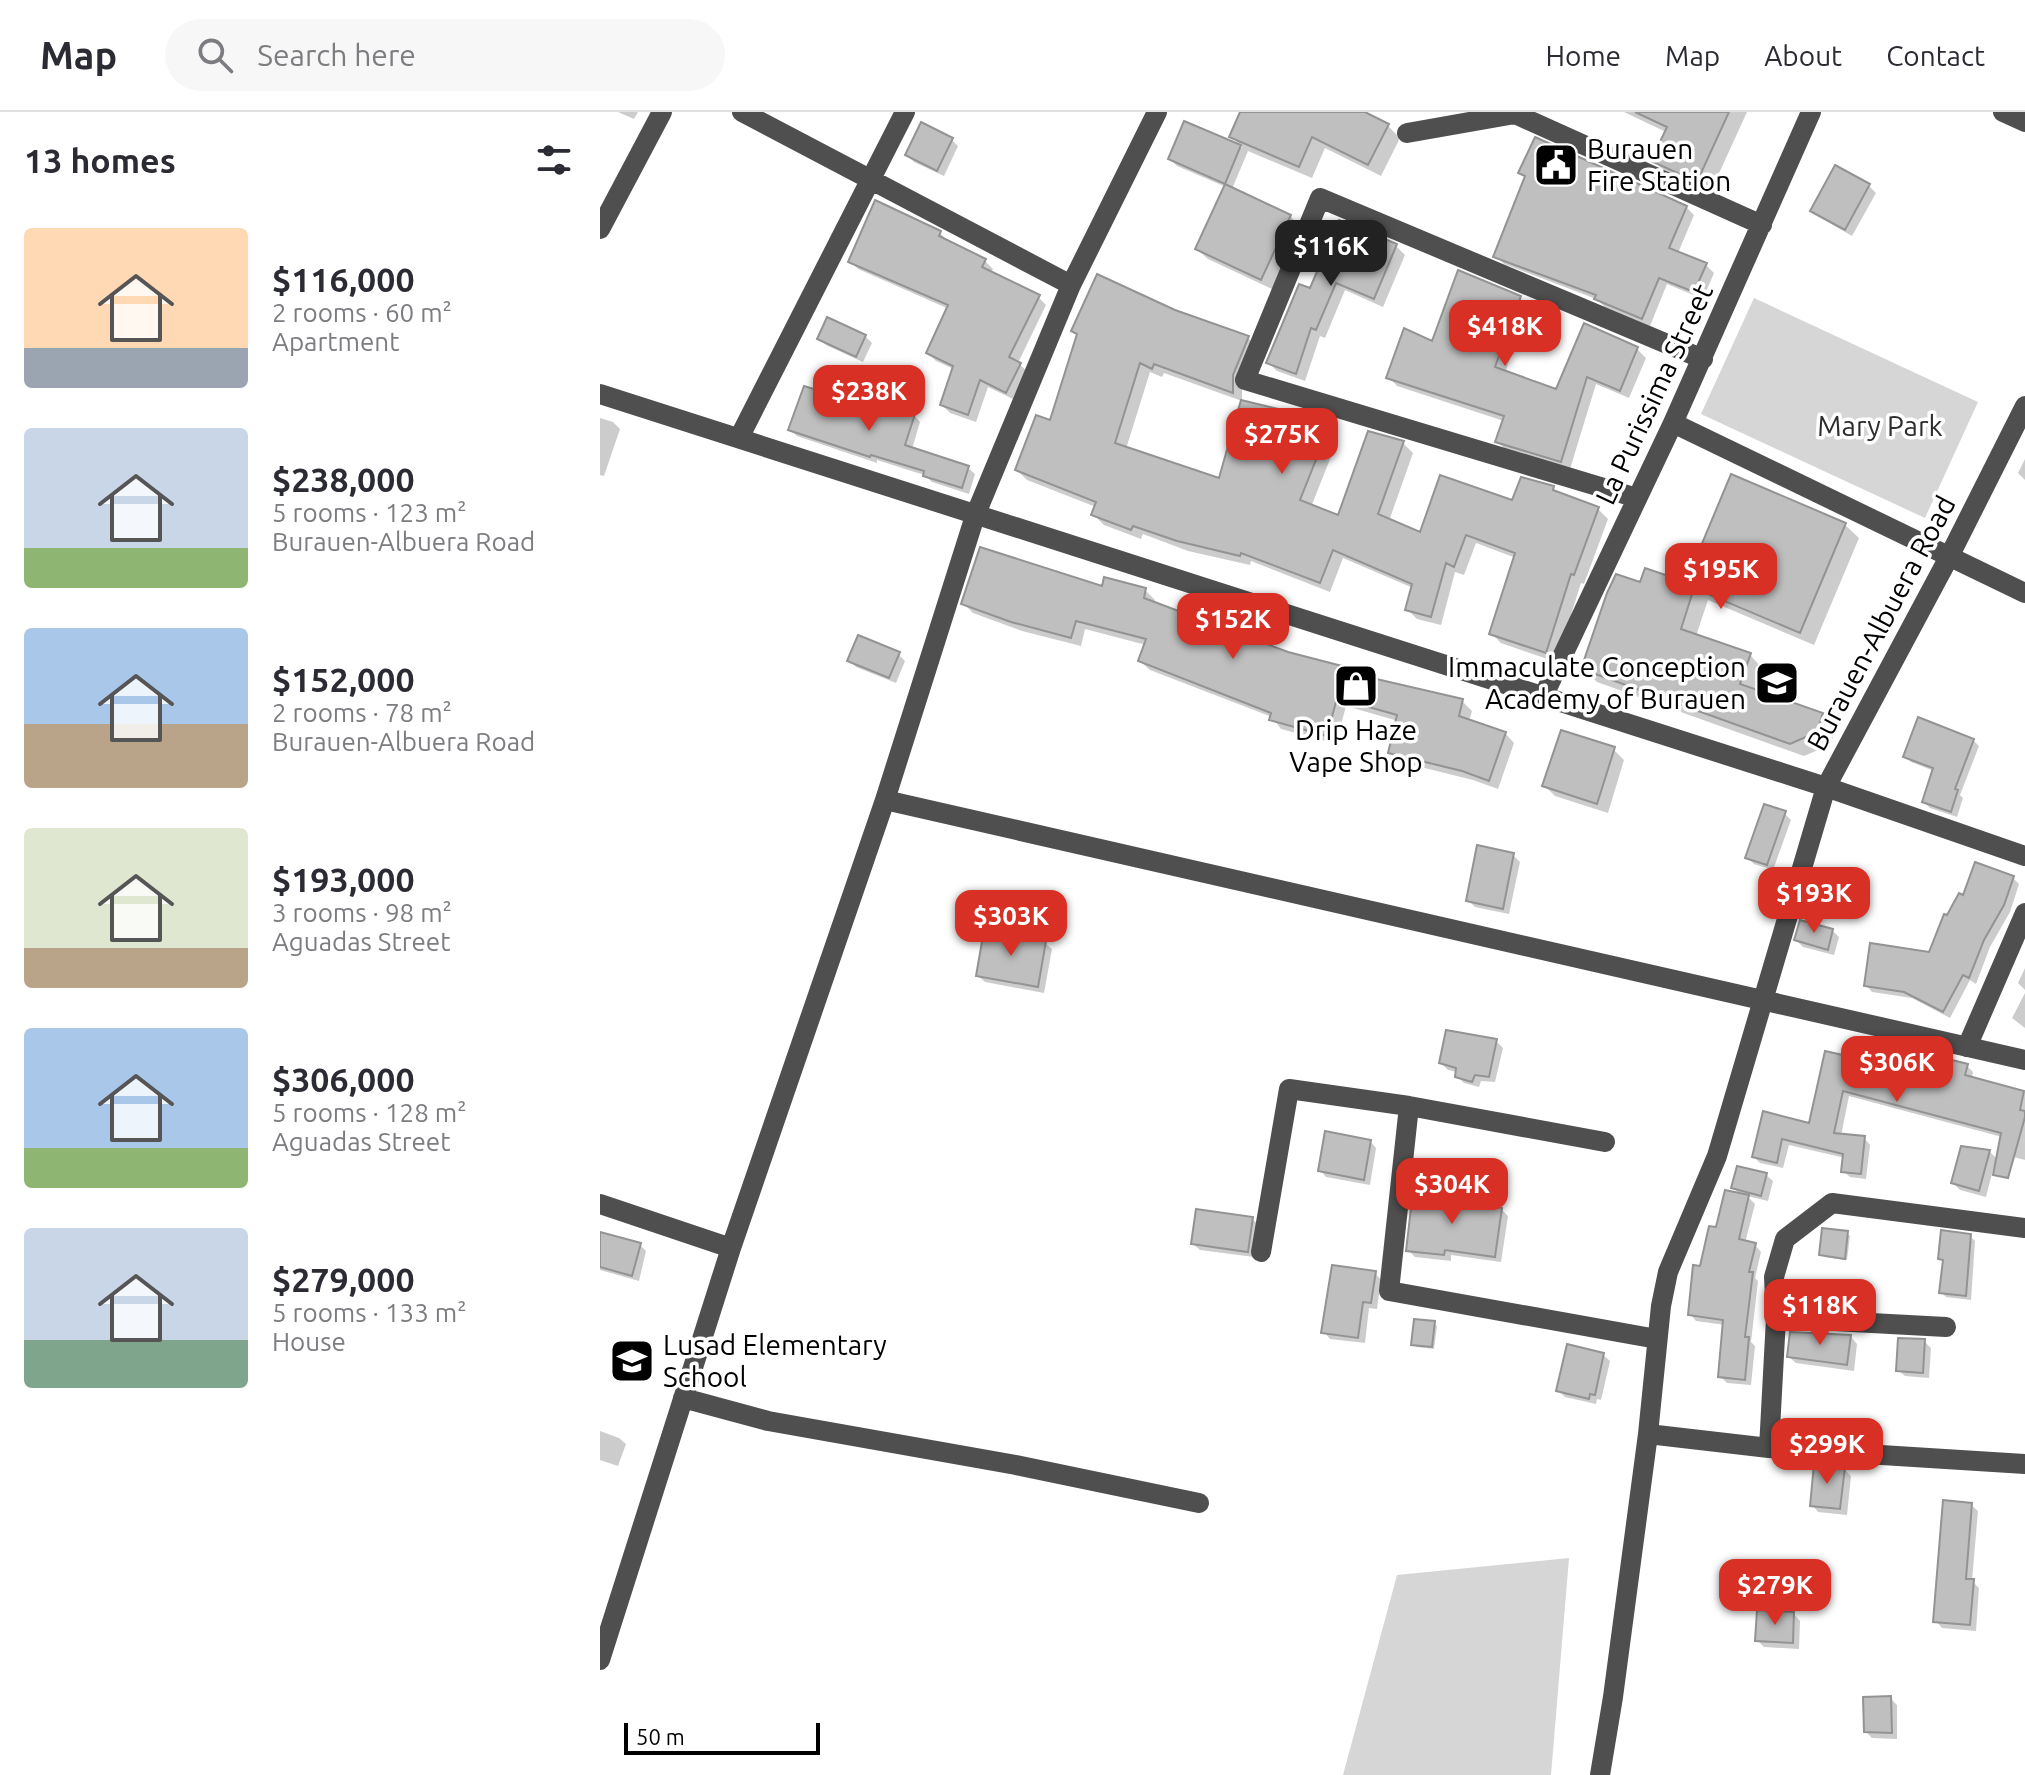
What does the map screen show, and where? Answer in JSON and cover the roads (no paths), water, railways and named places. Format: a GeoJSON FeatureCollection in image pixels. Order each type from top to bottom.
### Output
{"type":"FeatureCollection","features":[{"type":"Feature","properties":{"kind":"street"},"geometry":{"type":"LineString","coordinates":[[600,229],[662,112]]}},
{"type":"Feature","properties":{"kind":"street"},"geometry":{"type":"LineString","coordinates":[[742,112],[1071,285]]}},
{"type":"Feature","properties":{"kind":"street"},"geometry":{"type":"LineString","coordinates":[[739,438],[905,112]]}},
{"type":"Feature","properties":{"kind":"street"},"geometry":{"type":"LineString","coordinates":[[600,1660],[731,1248],[885,800],[975,516],[1071,285],[1157,112]]}},
{"type":"Feature","properties":{"kind":"street","name":"La Purissima Street"},"geometry":{"type":"LineString","coordinates":[[1543,697],[1703,359],[1811,112]]}},
{"type":"Feature","properties":{"kind":"street"},"geometry":{"type":"LineString","coordinates":[[2003,112],[2025,122]]}},
{"type":"Feature","properties":{"kind":"street"},"geometry":{"type":"LineString","coordinates":[[1407,133],[1515,114],[1762,225]]}},
{"type":"Feature","properties":{"kind":"street"},"geometry":{"type":"LineString","coordinates":[[1637,498],[1245,380],[1320,198],[1703,359]]}},
{"type":"Feature","properties":{"kind":"street","name":"Burauen-Albuera Road"},"geometry":{"type":"LineString","coordinates":[[600,394],[1826,787],[1949,557],[2025,406]]}},
{"type":"Feature","properties":{"kind":"street"},"geometry":{"type":"LineString","coordinates":[[1673,423],[2025,593]]}},
{"type":"Feature","properties":{"kind":"street"},"geometry":{"type":"LineString","coordinates":[[1600,1775],[1615,1682],[1668,1272],[1717,1156],[1826,787],[2025,856]]}},
{"type":"Feature","properties":{"kind":"street"},"geometry":{"type":"LineString","coordinates":[[885,800],[2025,1060]]}},
{"type":"Feature","properties":{"kind":"street"},"geometry":{"type":"LineString","coordinates":[[1967,1047],[2025,913]]}},
{"type":"Feature","properties":{"kind":"street"},"geometry":{"type":"LineString","coordinates":[[1261,1252],[1289,1089],[1409,1106],[1605,1142]]}},
{"type":"Feature","properties":{"kind":"street"},"geometry":{"type":"LineString","coordinates":[[1409,1106],[1389,1291],[1657,1339]]}},
{"type":"Feature","properties":{"kind":"street"},"geometry":{"type":"LineString","coordinates":[[1769,1448],[1776,1318],[1774,1277],[1785,1239],[1832,1203],[2025,1228]]}},
{"type":"Feature","properties":{"kind":"street"},"geometry":{"type":"LineString","coordinates":[[600,1204],[731,1248]]}},
{"type":"Feature","properties":{"kind":"street"},"geometry":{"type":"LineString","coordinates":[[1776,1318],[1946,1327]]}},
{"type":"Feature","properties":{"kind":"street"},"geometry":{"type":"LineString","coordinates":[[683,1398],[768,1421],[1016,1465],[1199,1503]]}},
{"type":"Feature","properties":{"kind":"street"},"geometry":{"type":"LineString","coordinates":[[1648,1434],[1769,1448],[2025,1464]]}},
{"type":"Feature","properties":{"kind":"place","name":"Burauen Fire Station"},"geometry":{"type":"Point","coordinates":[1556,165]}},
{"type":"Feature","properties":{"kind":"place","name":"Immaculate Conception Academy of Burauen"},"geometry":{"type":"Point","coordinates":[1777,683]}},
{"type":"Feature","properties":{"kind":"place","name":"Drip Haze Vape Shop"},"geometry":{"type":"Point","coordinates":[1356,686]}},
{"type":"Feature","properties":{"kind":"place","name":"Lusad Elementary School"},"geometry":{"type":"Point","coordinates":[632,1361]}},
{"type":"Feature","properties":{"kind":"park label","name":"Mary Park"},"geometry":{"type":"Point","coordinates":[1880,426]}}]}
